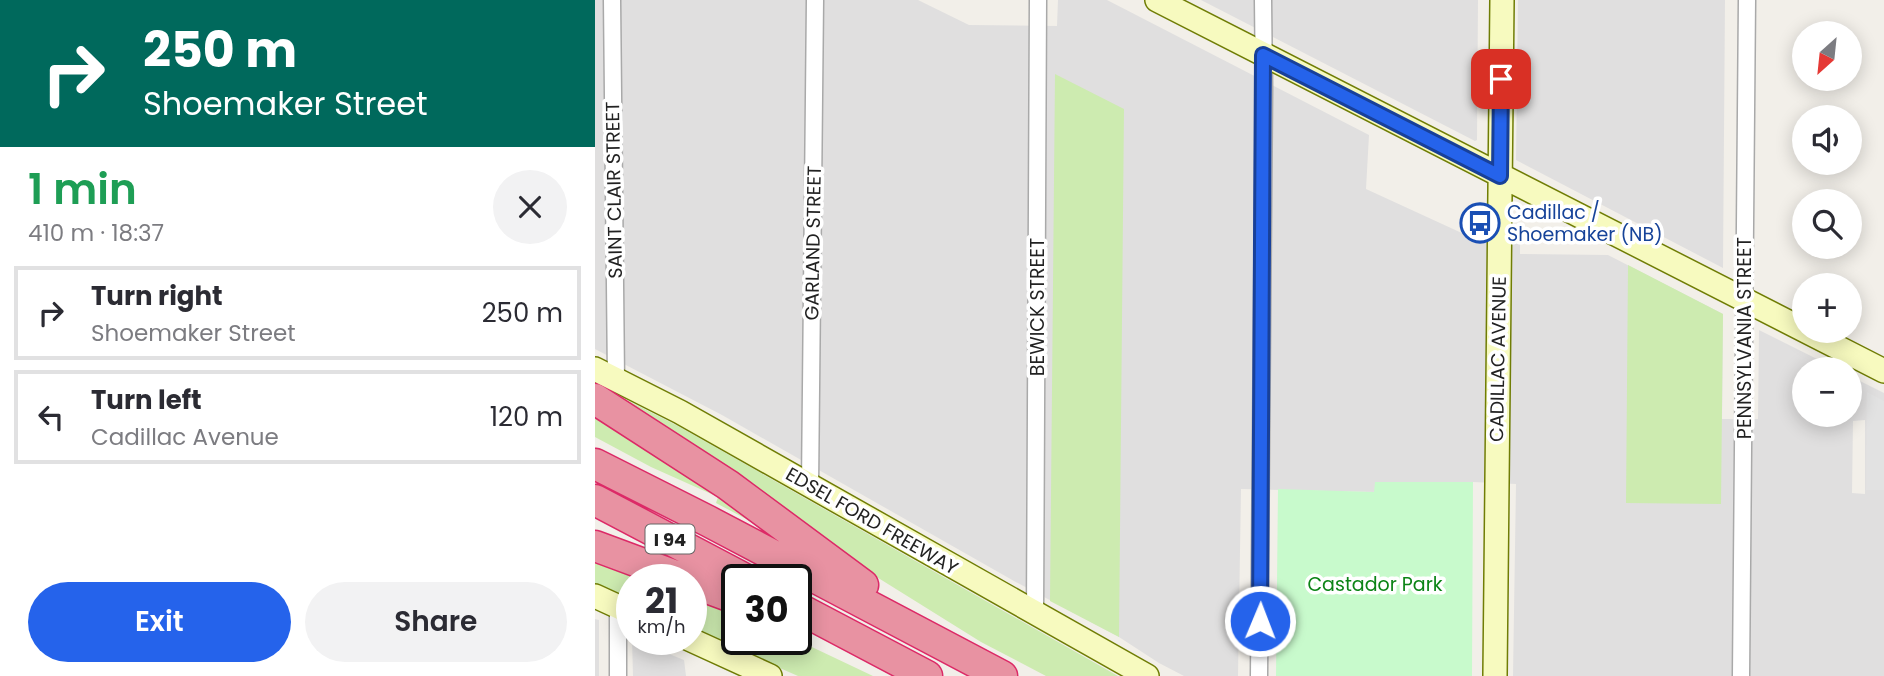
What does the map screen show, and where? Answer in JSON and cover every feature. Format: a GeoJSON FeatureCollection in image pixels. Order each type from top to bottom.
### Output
{"type":"FeatureCollection","features":[{"type":"Feature","properties":{"kind":"highway"},"geometry":{"type":"LineString","coordinates":[[606,389],[728,485],[943,644]]}},
{"type":"Feature","properties":{"kind":"highway","name":"I 94"},"geometry":{"type":"LineString","coordinates":[[595,464],[709,521],[1002,676]]}},
{"type":"Feature","properties":{"kind":"highway","name":"I 94"},"geometry":{"type":"LineString","coordinates":[[595,500],[721,566]]}},
{"type":"Feature","properties":{"kind":"highway"},"geometry":{"type":"LineString","coordinates":[[595,546],[644,564]]}},
{"type":"Feature","properties":{"kind":"highway"},"geometry":{"type":"LineString","coordinates":[[812,616],[927,676]]}},
{"type":"Feature","properties":{"kind":"highway"},"geometry":{"type":"LineString","coordinates":[[812,627],[880,652]]}},
{"type":"Feature","properties":{"kind":"street","name":"SAINT CLAIR STREET"},"geometry":{"type":"LineString","coordinates":[[606,389],[612,0]]}},
{"type":"Feature","properties":{"kind":"street","name":"GARLAND STREET"},"geometry":{"type":"LineString","coordinates":[[810,486],[815,0]]}},
{"type":"Feature","properties":{"kind":"street","name":"BEWICK STREET"},"geometry":{"type":"LineString","coordinates":[[1035,614],[1038,0]]}},
{"type":"Feature","properties":{"kind":"street"},"geometry":{"type":"LineString","coordinates":[[1157,0],[1884,371]]}},
{"type":"Feature","properties":{"kind":"street"},"geometry":{"type":"LineString","coordinates":[[1259,676],[1263,0]]}},
{"type":"Feature","properties":{"kind":"street","name":"CADILLAC AVENUE"},"geometry":{"type":"LineString","coordinates":[[1495,676],[1502,0]]}},
{"type":"Feature","properties":{"kind":"street","name":"PENNSYLVANIA STREET"},"geometry":{"type":"LineString","coordinates":[[1741,676],[1747,0]]}},
{"type":"Feature","properties":{"kind":"street","name":"EDSEL FORD FREEWAY"},"geometry":{"type":"LineString","coordinates":[[595,369],[606,389],[680,412],[1147,676]]}},
{"type":"Feature","properties":{"kind":"street"},"geometry":{"type":"LineString","coordinates":[[595,596],[616,605]]}},
{"type":"Feature","properties":{"kind":"street"},"geometry":{"type":"LineString","coordinates":[[707,647],[770,676]]}},
{"type":"Feature","properties":{"kind":"street"},"geometry":{"type":"LineString","coordinates":[[618,676],[620,655]]}},
{"type":"Feature","properties":{"kind":"shaded area"},"geometry":{"type":"Polygon","coordinates":[[[595,0],[918,0],[969,25],[1057,26],[1058,0],[1107,0],[1369,135],[1366,189],[1477,240],[1520,240],[1520,254],[1608,255],[1723,314],[1722,419],[1758,419],[1759,330],[1813,357],[1792,357],[1792,427],[1853,427],[1852,493],[1865,494],[1862,382],[1884,393],[1884,676],[1513,676],[1516,484],[1375,482],[1375,492],[1241,489],[1238,676],[1184,676],[722,415],[595,349],[595,0]]]}},
{"type":"Feature","properties":{"kind":"shaded area"},"geometry":{"type":"Polygon","coordinates":[[[1201,0],[1478,0],[1477,140],[1475,141],[1201,0]]]}},
{"type":"Feature","properties":{"kind":"shaded area"},"geometry":{"type":"Polygon","coordinates":[[[1518,0],[1725,0],[1723,268],[1516,160],[1518,0]]]}},
{"type":"Feature","properties":{"kind":"shaded area"},"geometry":{"type":"Polygon","coordinates":[[[1867,392],[1884,401],[1884,490],[1866,490],[1867,392]]]}},
{"type":"Feature","properties":{"kind":"shaded area"},"geometry":{"type":"Polygon","coordinates":[[[595,619],[599,620],[599,676],[595,676],[595,619]]]}},
{"type":"Feature","properties":{"kind":"shaded area"},"geometry":{"type":"Polygon","coordinates":[[[632,655],[672,655],[684,660],[686,676],[633,676],[632,655]]]}},
{"type":"Feature","properties":{"kind":"green space"},"geometry":{"type":"Polygon","coordinates":[[[1055,74],[1124,109],[1119,637],[1050,601],[1055,74]]]}},
{"type":"Feature","properties":{"kind":"green space"},"geometry":{"type":"Polygon","coordinates":[[[1628,265],[1723,314],[1721,504],[1626,503],[1628,265]]]}},
{"type":"Feature","properties":{"kind":"green space"},"geometry":{"type":"Polygon","coordinates":[[[595,384],[678,426],[1118,676],[1046,676],[981,642],[835,551],[595,384]]]}},
{"type":"Feature","properties":{"kind":"green space"},"geometry":{"type":"Polygon","coordinates":[[[595,413],[766,524],[763,528],[716,503],[718,497],[651,467],[595,437],[595,413]]]}},
{"type":"Feature","properties":{"kind":"green space","name":"Castador Park"},"geometry":{"type":"Polygon","coordinates":[[[1375,482],[1473,482],[1472,676],[1276,676],[1278,489],[1374,492],[1375,482]]]}},
{"type":"Feature","properties":{"kind":"green space"},"geometry":{"type":"Polygon","coordinates":[[[595,557],[616,565],[616,595],[595,586],[595,557]]]}},
{"type":"Feature","properties":{"kind":"green space"},"geometry":{"type":"Polygon","coordinates":[[[707,600],[721,606],[721,642],[707,636],[707,600]]]}},
{"type":"Feature","properties":{"kind":"green space"},"geometry":{"type":"Polygon","coordinates":[[[812,647],[873,676],[798,676],[750,655],[812,655],[812,647]]]}},
{"type":"Feature","properties":{"kind":"place","name":"Cadillac / Shoemaker (NB)"},"geometry":{"type":"Point","coordinates":[1480,223]}},
{"type":"Feature","properties":{"kind":"route"},"geometry":{"type":"LineString","coordinates":[[1260,621],[1263,55],[1500,176],[1501,79]]}}]}
